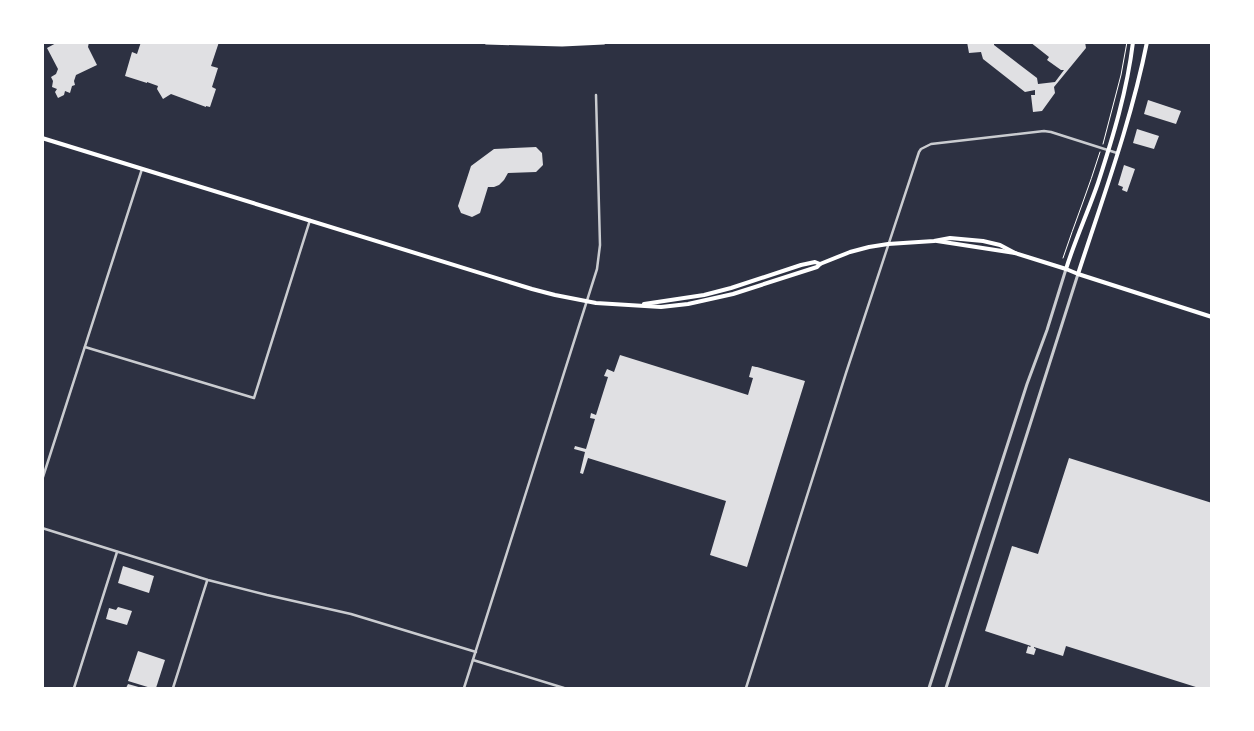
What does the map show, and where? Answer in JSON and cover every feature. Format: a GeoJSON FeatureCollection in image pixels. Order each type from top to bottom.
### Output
{"type":"FeatureCollection","features":[{"type":"Feature","properties":{"kind":"highway"},"geometry":{"type":"LineString","coordinates":[[486,42],[562,44],[604,42]]}},
{"type":"Feature","properties":{"kind":"main road"},"geometry":{"type":"LineString","coordinates":[[1066,269],[1108,150],[1125,92],[1133,42]]}},
{"type":"Feature","properties":{"kind":"main road"},"geometry":{"type":"LineString","coordinates":[[1078,274],[1136,95],[1147,42]]}},
{"type":"Feature","properties":{"kind":"main road"},"geometry":{"type":"LineString","coordinates":[[42,138],[532,289],[587,302],[651,307],[688,304],[720,298],[802,272],[858,250],[888,244],[934,241],[1015,253],[1212,317]]}},
{"type":"Feature","properties":{"kind":"main road"},"geometry":{"type":"LineString","coordinates":[[636,305],[704,295],[801,265],[815,262],[820,264]]}},
{"type":"Feature","properties":{"kind":"street"},"geometry":{"type":"LineString","coordinates":[[464,688],[597,269],[600,245],[596,95]]}},
{"type":"Feature","properties":{"kind":"street"},"geometry":{"type":"LineString","coordinates":[[746,688],[888,244],[916,158],[921,149],[933,144],[1044,131],[1118,153]]}},
{"type":"Feature","properties":{"kind":"street"},"geometry":{"type":"LineString","coordinates":[[42,480],[142,169]]}},
{"type":"Feature","properties":{"kind":"street"},"geometry":{"type":"LineString","coordinates":[[85,347],[254,398],[310,220]]}},
{"type":"Feature","properties":{"kind":"street"},"geometry":{"type":"LineString","coordinates":[[929,688],[1026,384],[1047,330],[1066,269]]}},
{"type":"Feature","properties":{"kind":"street"},"geometry":{"type":"LineString","coordinates":[[946,688],[1078,274]]}},
{"type":"Feature","properties":{"kind":"street"},"geometry":{"type":"LineString","coordinates":[[42,528],[208,580],[351,614],[476,652]]}},
{"type":"Feature","properties":{"kind":"street"},"geometry":{"type":"LineString","coordinates":[[74,688],[118,551]]}},
{"type":"Feature","properties":{"kind":"street"},"geometry":{"type":"LineString","coordinates":[[172,688],[208,580]]}},
{"type":"Feature","properties":{"kind":"street"},"geometry":{"type":"LineString","coordinates":[[473,660],[563,688]]}},
{"type":"Feature","properties":{"kind":"path"},"geometry":{"type":"LineString","coordinates":[[1104,141],[1121,75],[1127,42]]}},
{"type":"Feature","properties":{"kind":"path"},"geometry":{"type":"LineString","coordinates":[[1063,258],[1100,155]]}},
{"type":"Feature","properties":{"kind":"building"},"geometry":{"type":"Polygon","coordinates":[[[58,42],[89,42],[88,47],[97,65],[76,75],[75,85],[72,86],[70,93],[65,91],[64,95],[58,98],[55,92],[57,89],[52,87],[53,81],[51,77],[56,74],[58,69],[47,48],[58,42]]]}},
{"type":"Feature","properties":{"kind":"building"},"geometry":{"type":"Polygon","coordinates":[[[141,42],[219,42],[211,66],[218,68],[212,87],[216,89],[210,107],[171,94],[163,99],[157,89],[158,86],[125,76],[132,52],[137,54],[141,42]]]}},
{"type":"Feature","properties":{"kind":"building"},"geometry":{"type":"Polygon","coordinates":[[[967,42],[994,42],[994,45],[1037,78],[1038,84],[1055,82],[1064,70],[1061,70],[1047,60],[1049,57],[1030,42],[1085,42],[1086,48],[1054,87],[1055,93],[1042,111],[1033,112],[1031,95],[1035,95],[1035,90],[1025,92],[983,59],[981,52],[969,53],[967,42]]]}},
{"type":"Feature","properties":{"kind":"building"},"geometry":{"type":"Polygon","coordinates":[[[1148,100],[1181,111],[1176,124],[1144,114],[1148,100]]]}},
{"type":"Feature","properties":{"kind":"building"},"geometry":{"type":"Polygon","coordinates":[[[1137,129],[1159,136],[1154,149],[1133,143],[1137,129]]]}},
{"type":"Feature","properties":{"kind":"building"},"geometry":{"type":"Polygon","coordinates":[[[536,147],[542,153],[543,165],[536,172],[508,173],[499,185],[488,187],[480,213],[472,217],[461,213],[458,206],[471,166],[494,149],[536,147]]]}},
{"type":"Feature","properties":{"kind":"building"},"geometry":{"type":"Polygon","coordinates":[[[1124,165],[1135,169],[1127,192],[1118,185],[1124,165]]]}},
{"type":"Feature","properties":{"kind":"building"},"geometry":{"type":"Polygon","coordinates":[[[620,355],[748,395],[753,378],[749,377],[752,366],[805,381],[747,567],[710,555],[726,501],[588,458],[583,474],[580,473],[585,452],[574,449],[575,446],[586,449],[595,419],[590,418],[591,413],[596,415],[608,377],[604,376],[607,369],[614,372],[620,355]]]}},
{"type":"Feature","properties":{"kind":"building"},"geometry":{"type":"Polygon","coordinates":[[[1069,458],[1212,503],[1212,688],[1199,688],[1066,646],[1063,656],[1034,647],[1036,649],[1034,655],[1026,653],[1028,646],[1031,646],[985,631],[1012,546],[1038,554],[1069,458]]]}},
{"type":"Feature","properties":{"kind":"building"},"geometry":{"type":"Polygon","coordinates":[[[123,566],[154,576],[149,593],[118,583],[123,566]]]}},
{"type":"Feature","properties":{"kind":"building"},"geometry":{"type":"Polygon","coordinates":[[[118,607],[132,611],[127,625],[106,619],[109,608],[116,610],[118,607]]]}},
{"type":"Feature","properties":{"kind":"building"},"geometry":{"type":"Polygon","coordinates":[[[138,651],[165,660],[156,688],[128,681],[138,651]]]}},
{"type":"Feature","properties":{"kind":"building"},"geometry":{"type":"Polygon","coordinates":[[[128,684],[142,688],[126,688],[128,684]]]}}]}
